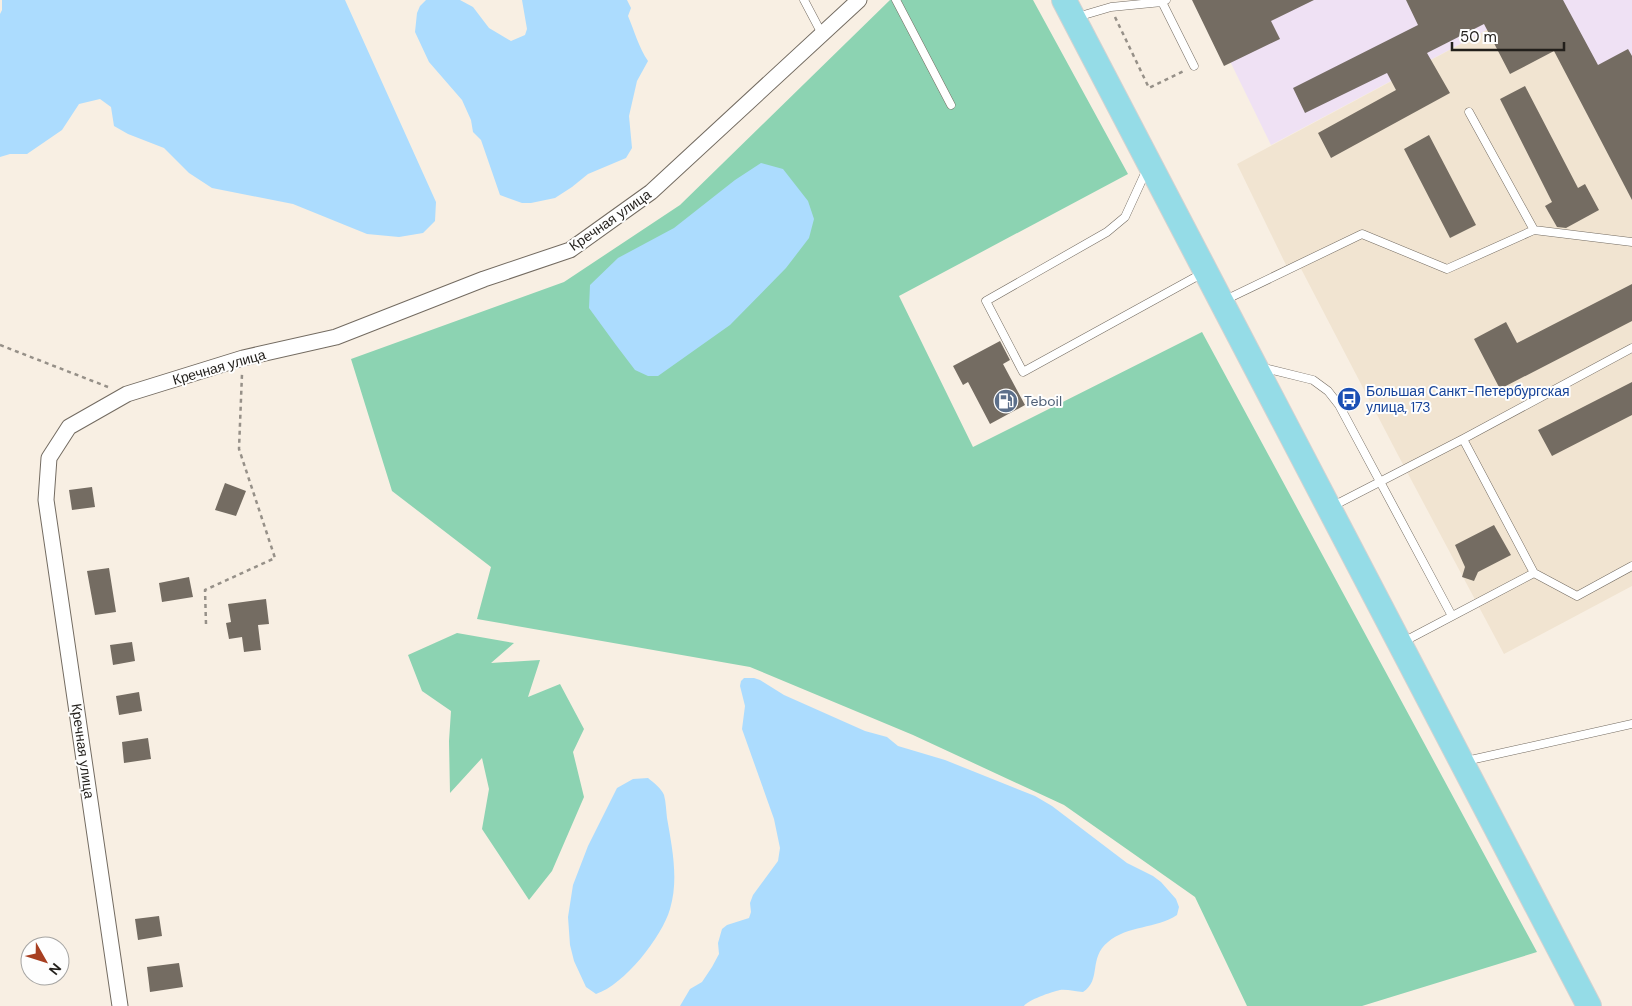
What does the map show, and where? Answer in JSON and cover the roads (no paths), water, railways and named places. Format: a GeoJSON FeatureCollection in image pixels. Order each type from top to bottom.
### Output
{"type":"FeatureCollection","features":[{"type":"Feature","properties":{"kind":"main road"},"geometry":{"type":"LineString","coordinates":[[1068,9],[1589,1006]]}},
{"type":"Feature","properties":{"kind":"street","name":"Кречная улица"},"geometry":{"type":"LineString","coordinates":[[120,1006],[46,500],[49,458],[69,427],[127,394],[243,358],[336,337],[484,279],[570,250],[651,192],[859,0]]}},
{"type":"Feature","properties":{"kind":"lane"},"geometry":{"type":"LineString","coordinates":[[804,0],[822,34]]}},
{"type":"Feature","properties":{"kind":"lane"},"geometry":{"type":"LineString","coordinates":[[896,0],[951,105]]}},
{"type":"Feature","properties":{"kind":"lane"},"geometry":{"type":"LineString","coordinates":[[1068,9],[1164,1],[1194,66]]}},
{"type":"Feature","properties":{"kind":"lane"},"geometry":{"type":"LineString","coordinates":[[1469,112],[1534,230]]}},
{"type":"Feature","properties":{"kind":"lane"},"geometry":{"type":"LineString","coordinates":[[1149,165],[1125,217],[1107,232],[986,301],[1023,372],[1204,272]]}},
{"type":"Feature","properties":{"kind":"lane"},"geometry":{"type":"LineString","coordinates":[[1221,303],[1362,234],[1447,269],[1534,230],[1632,242]]}},
{"type":"Feature","properties":{"kind":"lane"},"geometry":{"type":"LineString","coordinates":[[1329,508],[1464,439],[1632,348]]}},
{"type":"Feature","properties":{"kind":"lane"},"geometry":{"type":"LineString","coordinates":[[1253,365],[1313,380],[1328,391],[1339,405],[1452,616]]}},
{"type":"Feature","properties":{"kind":"lane"},"geometry":{"type":"LineString","coordinates":[[1464,439],[1534,573],[1577,596],[1632,566]]}},
{"type":"Feature","properties":{"kind":"lane"},"geometry":{"type":"LineString","coordinates":[[1400,644],[1534,573]]}},
{"type":"Feature","properties":{"kind":"lane"},"geometry":{"type":"LineString","coordinates":[[1461,762],[1632,724]]}},
{"type":"Feature","properties":{"kind":"water"},"geometry":{"type":"Polygon","coordinates":[[[2,0],[345,0],[436,202],[435,221],[423,233],[399,237],[367,234],[293,204],[212,188],[189,173],[164,148],[128,134],[114,126],[111,107],[100,99],[79,104],[62,130],[27,154],[10,154],[0,157],[0,14],[2,0]]]}},
{"type":"Feature","properties":{"kind":"water"},"geometry":{"type":"Polygon","coordinates":[[[426,0],[460,0],[473,7],[489,28],[511,41],[525,35],[527,29],[522,0],[627,0],[631,8],[628,16],[639,45],[648,61],[637,81],[629,116],[632,148],[626,158],[588,174],[555,198],[522,203],[500,195],[481,140],[473,132],[471,120],[462,100],[429,62],[415,32],[417,13],[420,6],[426,0]]]}},
{"type":"Feature","properties":{"kind":"water"},"geometry":{"type":"Polygon","coordinates":[[[761,163],[783,169],[808,201],[814,219],[809,238],[786,268],[730,325],[658,376],[648,376],[635,370],[589,308],[590,285],[618,258],[674,228],[735,180],[761,163]]]}},
{"type":"Feature","properties":{"kind":"water"},"geometry":{"type":"Polygon","coordinates":[[[744,678],[760,680],[784,695],[865,731],[887,737],[898,746],[945,760],[1035,796],[1052,806],[1127,863],[1161,882],[1176,899],[1179,907],[1177,915],[1160,923],[1124,933],[1108,942],[1098,955],[1094,975],[1089,987],[1083,992],[1060,990],[1046,994],[1024,1006],[680,1006],[690,989],[702,982],[712,967],[719,954],[718,943],[722,929],[727,925],[749,918],[751,912],[750,903],[753,895],[778,861],[780,848],[774,819],[742,729],[745,706],[740,686],[744,678]]]}},
{"type":"Feature","properties":{"kind":"water"},"geometry":{"type":"Polygon","coordinates":[[[648,778],[664,795],[673,852],[673,898],[666,920],[659,933],[640,959],[618,981],[596,994],[586,987],[574,961],[570,945],[568,917],[573,885],[588,846],[617,788],[633,779],[648,778]]]}},
{"type":"Feature","properties":{"kind":"place","name":"Большая Санкт-Петербургская улица, 173"},"geometry":{"type":"Point","coordinates":[1349,399]}},
{"type":"Feature","properties":{"kind":"place","name":"Teboil"},"geometry":{"type":"Point","coordinates":[1006,401]}}]}
